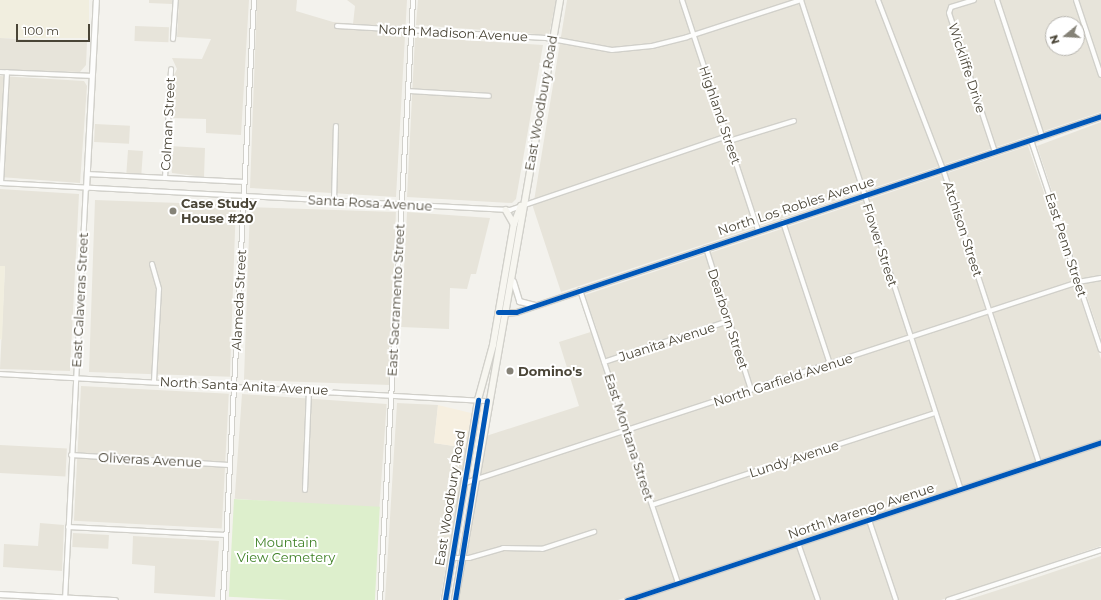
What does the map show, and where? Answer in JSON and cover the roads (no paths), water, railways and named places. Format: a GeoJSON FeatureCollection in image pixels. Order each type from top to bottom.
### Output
{"type":"FeatureCollection","features":[{"type":"Feature","properties":{"kind":"main road","name":"East Woodbury Road"},"geometry":{"type":"LineString","coordinates":[[455,600],[487,401],[497,364],[505,313],[513,281],[523,224],[522,206],[560,0]]}},
{"type":"Feature","properties":{"kind":"main road","name":"East Woodbury Road"},"geometry":{"type":"LineString","coordinates":[[445,600],[478,400],[488,363],[514,224],[522,206]]}},
{"type":"Feature","properties":{"kind":"main road"},"geometry":{"type":"LineString","coordinates":[[506,210],[514,224]]}},
{"type":"Feature","properties":{"kind":"main road"},"geometry":{"type":"LineString","coordinates":[[488,363],[497,364]]}},
{"type":"Feature","properties":{"kind":"street","name":"East Calaveras Street"},"geometry":{"type":"LineString","coordinates":[[65,599],[75,377],[96,0]]}},
{"type":"Feature","properties":{"kind":"street"},"geometry":{"type":"LineString","coordinates":[[173,40],[176,0]]}},
{"type":"Feature","properties":{"kind":"street","name":"Alameda Street"},"geometry":{"type":"LineString","coordinates":[[223,600],[254,0]]}},
{"type":"Feature","properties":{"kind":"street","name":"East Sacramento Street"},"geometry":{"type":"LineString","coordinates":[[380,600],[413,0]]}},
{"type":"Feature","properties":{"kind":"street","name":"Highland Street"},"geometry":{"type":"LineString","coordinates":[[682,0],[758,230]]}},
{"type":"Feature","properties":{"kind":"street","name":"North Madison Avenue"},"geometry":{"type":"LineString","coordinates":[[337,26],[552,40],[612,50],[652,46],[693,36],[801,0]]}},
{"type":"Feature","properties":{"kind":"street","name":"Flower Street"},"geometry":{"type":"LineString","coordinates":[[801,0],[961,490]]}},
{"type":"Feature","properties":{"kind":"street","name":"Atchison Street"},"geometry":{"type":"LineString","coordinates":[[878,0],[943,169],[1039,462]]}},
{"type":"Feature","properties":{"kind":"street","name":"Wickliffe Drive"},"geometry":{"type":"LineString","coordinates":[[974,0],[951,7],[949,13],[995,152]]}},
{"type":"Feature","properties":{"kind":"street"},"geometry":{"type":"LineString","coordinates":[[997,0],[1042,136]]}},
{"type":"Feature","properties":{"kind":"street"},"geometry":{"type":"LineString","coordinates":[[1076,0],[1101,75]]}},
{"type":"Feature","properties":{"kind":"street","name":"Colman Street"},"geometry":{"type":"LineString","coordinates":[[165,178],[171,70]]}},
{"type":"Feature","properties":{"kind":"street"},"geometry":{"type":"LineString","coordinates":[[0,72],[92,76]]}},
{"type":"Feature","properties":{"kind":"street"},"geometry":{"type":"LineString","coordinates":[[1,183],[7,72]]}},
{"type":"Feature","properties":{"kind":"street"},"geometry":{"type":"LineString","coordinates":[[408,91],[489,96]]}},
{"type":"Feature","properties":{"kind":"street","name":"North Los Robles Avenue"},"geometry":{"type":"LineString","coordinates":[[498,312],[505,313],[536,305],[1101,116]]}},
{"type":"Feature","properties":{"kind":"street","name":"Santa Rosa Avenue"},"geometry":{"type":"LineString","coordinates":[[1,183],[506,210],[728,139],[794,121]]}},
{"type":"Feature","properties":{"kind":"street"},"geometry":{"type":"LineString","coordinates":[[334,201],[336,126]]}},
{"type":"Feature","properties":{"kind":"street","name":"East Penn Street"},"geometry":{"type":"LineString","coordinates":[[1031,140],[1101,350]]}},
{"type":"Feature","properties":{"kind":"street"},"geometry":{"type":"LineString","coordinates":[[87,174],[245,182]]}},
{"type":"Feature","properties":{"kind":"street"},"geometry":{"type":"LineString","coordinates":[[783,222],[830,364]]}},
{"type":"Feature","properties":{"kind":"street","name":"Dearborn Street"},"geometry":{"type":"LineString","coordinates":[[706,248],[751,390]]}},
{"type":"Feature","properties":{"kind":"street"},"geometry":{"type":"LineString","coordinates":[[152,264],[159,289],[154,381]]}},
{"type":"Feature","properties":{"kind":"street","name":"North Garfield Avenue"},"geometry":{"type":"LineString","coordinates":[[465,482],[474,481],[627,432],[1078,282],[1101,278]]}},
{"type":"Feature","properties":{"kind":"street"},"geometry":{"type":"LineString","coordinates":[[513,281],[519,301],[536,305]]}},
{"type":"Feature","properties":{"kind":"street","name":"East Montana Street"},"geometry":{"type":"LineString","coordinates":[[580,290],[678,583]]}},
{"type":"Feature","properties":{"kind":"street","name":"Juanita Avenue"},"geometry":{"type":"LineString","coordinates":[[604,362],[729,322]]}},
{"type":"Feature","properties":{"kind":"street","name":"North Santa Anita Avenue"},"geometry":{"type":"LineString","coordinates":[[0,374],[391,394],[487,401]]}},
{"type":"Feature","properties":{"kind":"street"},"geometry":{"type":"LineString","coordinates":[[305,490],[309,390]]}},
{"type":"Feature","properties":{"kind":"street","name":"Lundy Avenue"},"geometry":{"type":"LineString","coordinates":[[652,505],[935,413]]}},
{"type":"Feature","properties":{"kind":"street","name":"North Marengo Avenue"},"geometry":{"type":"LineString","coordinates":[[630,600],[1101,442]]}},
{"type":"Feature","properties":{"kind":"street","name":"Oliveras Avenue"},"geometry":{"type":"LineString","coordinates":[[71,455],[229,465]]}},
{"type":"Feature","properties":{"kind":"street"},"geometry":{"type":"LineString","coordinates":[[869,520],[896,600]]}},
{"type":"Feature","properties":{"kind":"street"},"geometry":{"type":"LineString","coordinates":[[68,527],[226,535]]}},
{"type":"Feature","properties":{"kind":"street"},"geometry":{"type":"LineString","coordinates":[[452,558],[462,558],[502,548],[542,549],[594,532]]}},
{"type":"Feature","properties":{"kind":"street"},"geometry":{"type":"LineString","coordinates":[[798,543],[818,600]]}},
{"type":"Feature","properties":{"kind":"street"},"geometry":{"type":"LineString","coordinates":[[948,600],[1101,550]]}},
{"type":"Feature","properties":{"kind":"street"},"geometry":{"type":"LineString","coordinates":[[0,594],[65,599],[115,600]]}},
{"type":"Feature","properties":{"kind":"place","name":"Case Study House #20"},"geometry":{"type":"Point","coordinates":[173,211]}},
{"type":"Feature","properties":{"kind":"place","name":"Domino's"},"geometry":{"type":"Point","coordinates":[510,371]}},
{"type":"Feature","properties":{"kind":"park label","name":"Mountain View Cemetery"},"geometry":{"type":"Point","coordinates":[286,550]}}]}
